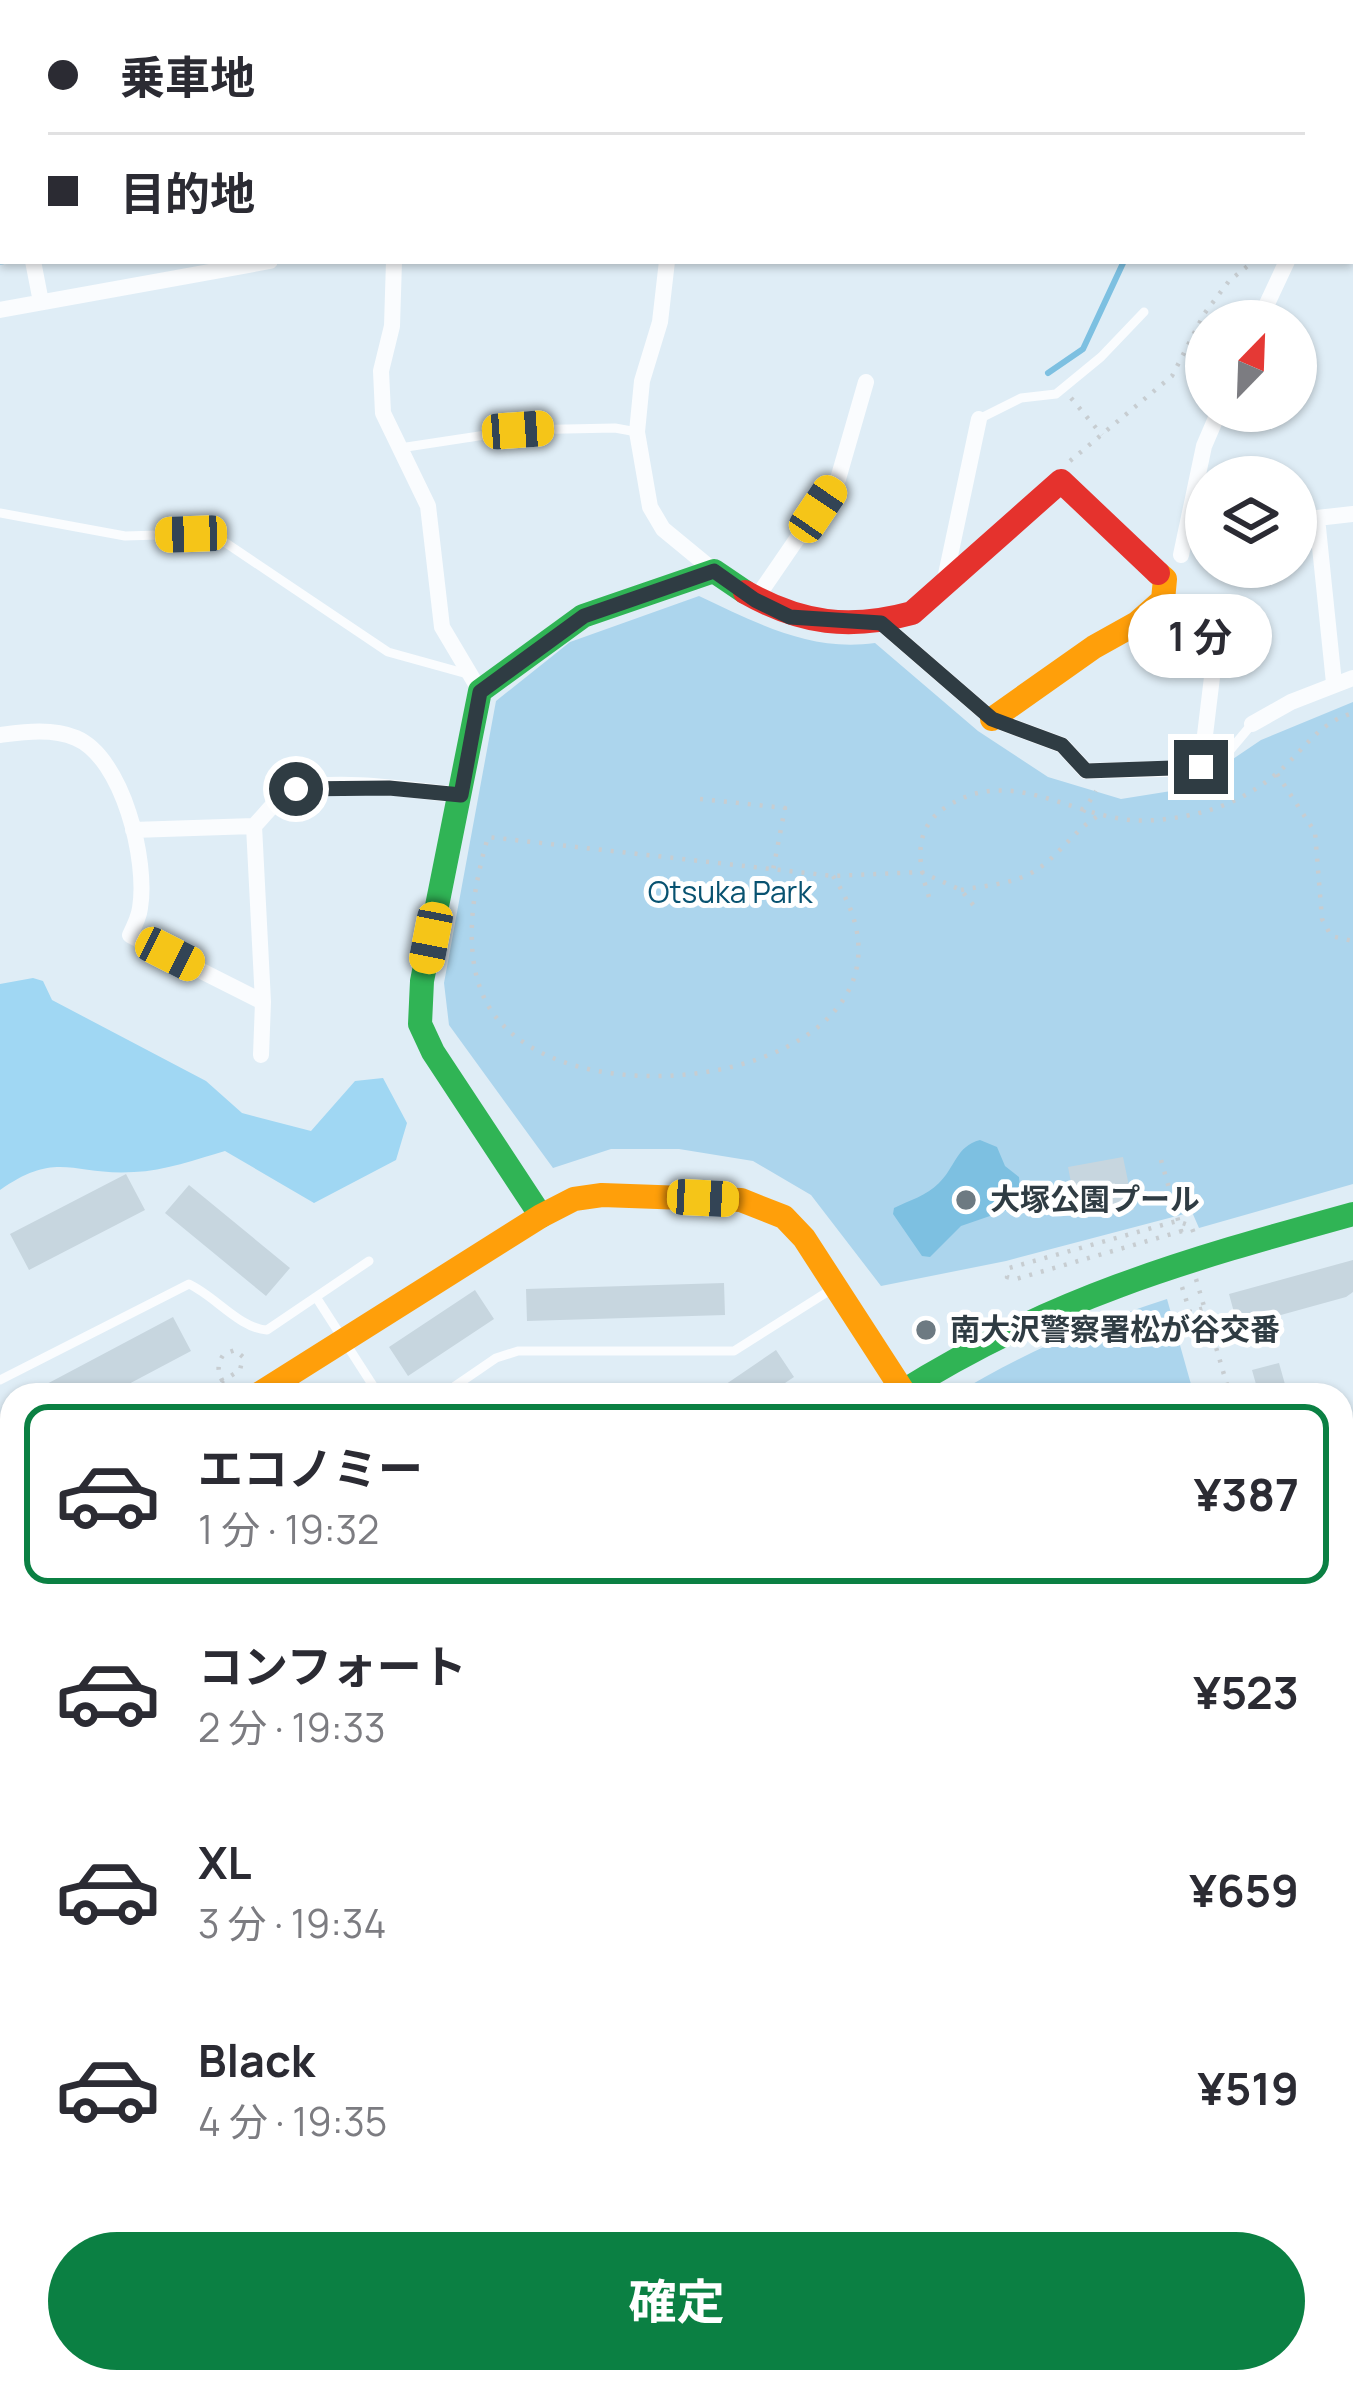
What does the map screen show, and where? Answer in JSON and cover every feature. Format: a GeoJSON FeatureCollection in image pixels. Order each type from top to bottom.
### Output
{"type":"FeatureCollection","features":[{"type":"Feature","properties":{"kind":"street"},"geometry":{"type":"LineString","coordinates":[[34,264],[40,299]]}},
{"type":"Feature","properties":{"kind":"street"},"geometry":{"type":"LineString","coordinates":[[0,310],[40,299],[252,264]]}},
{"type":"Feature","properties":{"kind":"street"},"geometry":{"type":"LineString","coordinates":[[394,264],[392,326],[382,371],[383,413],[428,506],[442,627],[476,683],[461,795],[422,981],[420,1024],[433,1052],[541,1216]]}},
{"type":"Feature","properties":{"kind":"street"},"geometry":{"type":"LineString","coordinates":[[667,264],[660,322],[642,381],[637,432],[650,507],[663,529],[755,600],[790,617],[881,623],[913,614],[1061,481],[1165,579],[1163,600],[1137,623],[1094,646],[992,719]]}},
{"type":"Feature","properties":{"kind":"street"},"geometry":{"type":"LineString","coordinates":[[1269,300],[1286,264]]}},
{"type":"Feature","properties":{"kind":"street"},"geometry":{"type":"LineString","coordinates":[[755,600],[838,479],[866,382]]}},
{"type":"Feature","properties":{"kind":"street"},"geometry":{"type":"LineString","coordinates":[[944,585],[980,419]]}},
{"type":"Feature","properties":{"kind":"street"},"geometry":{"type":"LineString","coordinates":[[1181,555],[1210,432]]}},
{"type":"Feature","properties":{"kind":"street"},"geometry":{"type":"LineString","coordinates":[[1252,724],[1344,681],[1317,518],[1353,514]]}},
{"type":"Feature","properties":{"kind":"street"},"geometry":{"type":"LineString","coordinates":[[476,683],[584,616],[714,571]]}},
{"type":"Feature","properties":{"kind":"street"},"geometry":{"type":"LineString","coordinates":[[881,623],[992,719],[1062,745],[1086,771],[1201,767],[1221,603]]}},
{"type":"Feature","properties":{"kind":"street"},"geometry":{"type":"LineString","coordinates":[[0,735],[63,734],[96,750],[134,830],[140,910],[130,935],[263,1002]]}},
{"type":"Feature","properties":{"kind":"street"},"geometry":{"type":"LineString","coordinates":[[134,830],[254,826],[280,798],[296,789],[389,788],[461,795]]}},
{"type":"Feature","properties":{"kind":"street"},"geometry":{"type":"LineString","coordinates":[[254,826],[263,1002],[261,1055]]}},
{"type":"Feature","properties":{"kind":"street"},"geometry":{"type":"LineString","coordinates":[[276,1383],[541,1216],[574,1199],[602,1195],[741,1200],[784,1216],[836,1286],[894,1383]]}},
{"type":"Feature","properties":{"kind":"street"},"geometry":{"type":"LineString","coordinates":[[917,1383],[984,1343],[1076,1299],[1170,1266],[1353,1214]]}},
{"type":"Feature","properties":{"kind":"lane"},"geometry":{"type":"LineString","coordinates":[[980,419],[1021,398],[1056,394],[1144,313]]}},
{"type":"Feature","properties":{"kind":"lane"},"geometry":{"type":"LineString","coordinates":[[400,448],[518,430],[615,428],[637,432]]}},
{"type":"Feature","properties":{"kind":"lane"},"geometry":{"type":"LineString","coordinates":[[0,513],[124,536],[191,534],[220,539],[388,652],[476,683]]}},
{"type":"Feature","properties":{"kind":"lane"},"geometry":{"type":"LineString","coordinates":[[1201,767],[1216,767],[1252,724]]}},
{"type":"Feature","properties":{"kind":"lane"},"geometry":{"type":"LineString","coordinates":[[0,1380],[189,1284],[255,1329],[267,1330],[369,1261]]}},
{"type":"Feature","properties":{"kind":"lane"},"geometry":{"type":"LineString","coordinates":[[460,1383],[496,1358],[518,1351],[734,1351],[836,1286]]}},
{"type":"Feature","properties":{"kind":"lane"},"geometry":{"type":"LineString","coordinates":[[316,1297],[371,1383]]}},
{"type":"Feature","properties":{"kind":"path"},"geometry":{"type":"LineString","coordinates":[[1061,481],[1065,465],[1172,376],[1204,314],[1229,280],[1250,264]]}},
{"type":"Feature","properties":{"kind":"path"},"geometry":{"type":"LineString","coordinates":[[1063,388],[1102,436]]}},
{"type":"Feature","properties":{"kind":"path"},"geometry":{"type":"LineString","coordinates":[[929,897],[921,872],[925,828],[965,795],[990,788],[1026,792],[1099,815],[1136,821],[1204,812],[1245,796],[1277,773],[1321,727],[1353,712]]}},
{"type":"Feature","properties":{"kind":"path"},"geometry":{"type":"LineString","coordinates":[[1277,773],[1315,832],[1322,919],[1331,936],[1353,941]]}},
{"type":"Feature","properties":{"kind":"path"},"geometry":{"type":"LineString","coordinates":[[700,799],[785,808],[773,870]]}},
{"type":"Feature","properties":{"kind":"path"},"geometry":{"type":"LineString","coordinates":[[961,890],[1019,879],[1040,868],[1076,829],[1099,815]]}},
{"type":"Feature","properties":{"kind":"path"},"geometry":{"type":"LineString","coordinates":[[833,876],[860,930],[856,969],[842,1002],[817,1029],[768,1058],[699,1076],[628,1073],[556,1062],[513,1038],[487,1004],[472,958],[474,902],[488,837],[833,876],[921,872],[961,890],[974,906]]}},
{"type":"Feature","properties":{"kind":"path"},"geometry":{"type":"LineString","coordinates":[[1162,1160],[1188,1252]]}},
{"type":"Feature","properties":{"kind":"path"},"geometry":{"type":"LineString","coordinates":[[1182,1231],[1016,1279],[1007,1277],[1009,1268],[1155,1227],[1186,1222],[1195,1236]]}},
{"type":"Feature","properties":{"kind":"path"},"geometry":{"type":"LineString","coordinates":[[1195,1274],[1227,1383]]}},
{"type":"Feature","properties":{"kind":"path"},"geometry":{"type":"LineString","coordinates":[[1182,1287],[1190,1312],[1205,1308]]}},
{"type":"Feature","properties":{"kind":"path"},"geometry":{"type":"LineString","coordinates":[[235,1350],[243,1363],[222,1381],[219,1363],[224,1354],[235,1350]]}},
{"type":"Feature","properties":{"kind":"green space","name":"Otsuka Park"},"geometry":{"type":"Polygon","coordinates":[[[699,596],[806,639],[875,643],[978,731],[1048,777],[1121,799],[1190,788],[1261,740],[1353,702],[1353,1184],[1199,1228],[1192,1212],[1006,1261],[881,1286],[811,1195],[753,1161],[679,1149],[611,1149],[553,1168],[449,1025],[444,983],[496,701],[570,642],[699,596]]]}},
{"type":"Feature","properties":{"kind":"green space"},"geometry":{"type":"Polygon","coordinates":[[[1167,1299],[1191,1383],[975,1383],[1005,1366],[1111,1318],[1167,1299]]]}},
{"type":"Feature","properties":{"kind":"shaded area"},"geometry":{"type":"Polygon","coordinates":[[[33,978],[43,981],[52,1000],[206,1081],[242,1113],[311,1131],[355,1081],[383,1078],[407,1123],[396,1160],[314,1203],[225,1151],[145,1171],[52,1167],[0,1190],[0,984],[33,978]]]}},
{"type":"Feature","properties":{"kind":"shaded area","name":"大塚公園プール"},"geometry":{"type":"Polygon","coordinates":[[[980,1140],[997,1147],[1005,1166],[1019,1177],[1021,1197],[1016,1207],[961,1226],[930,1257],[922,1256],[893,1214],[894,1208],[934,1187],[961,1152],[980,1140]]]}},
{"type":"Feature","properties":{"kind":"building"},"geometry":{"type":"Polygon","coordinates":[[[1123,1157],[1134,1210],[1086,1215],[1084,1207],[1076,1209],[1068,1167],[1123,1157]]]}},
{"type":"Feature","properties":{"kind":"building"},"geometry":{"type":"Polygon","coordinates":[[[126,1174],[145,1210],[29,1270],[10,1234],[126,1174]]]}},
{"type":"Feature","properties":{"kind":"building"},"geometry":{"type":"Polygon","coordinates":[[[189,1185],[290,1268],[266,1296],[165,1213],[189,1185]]]}},
{"type":"Feature","properties":{"kind":"building"},"geometry":{"type":"Polygon","coordinates":[[[1353,1260],[1353,1292],[1346,1297],[1238,1327],[1229,1294],[1353,1260]]]}},
{"type":"Feature","properties":{"kind":"building"},"geometry":{"type":"Polygon","coordinates":[[[724,1283],[725,1315],[527,1321],[526,1289],[724,1283]]]}},
{"type":"Feature","properties":{"kind":"building"},"geometry":{"type":"Polygon","coordinates":[[[475,1290],[494,1319],[408,1376],[389,1347],[475,1290]]]}},
{"type":"Feature","properties":{"kind":"building"},"geometry":{"type":"Polygon","coordinates":[[[173,1317],[191,1351],[131,1383],[49,1383],[173,1317]]]}},
{"type":"Feature","properties":{"kind":"building"},"geometry":{"type":"Polygon","coordinates":[[[776,1350],[794,1377],[785,1383],[728,1383],[776,1350]]]}},
{"type":"Feature","properties":{"kind":"building"},"geometry":{"type":"Polygon","coordinates":[[[1279,1363],[1285,1383],[1256,1383],[1252,1370],[1279,1363]]]}},
{"type":"Feature","properties":{"kind":"waterway"},"geometry":{"type":"LineString","coordinates":[[1048,373],[1083,349],[1123,264]]}},
{"type":"Feature","properties":{"kind":"traffic: fast"},"geometry":{"type":"LineString","coordinates":[[541,1216],[433,1052],[420,1024],[422,981],[480,691],[583,616],[714,571],[745,592]]}},
{"type":"Feature","properties":{"kind":"traffic: fast"},"geometry":{"type":"LineString","coordinates":[[917,1383],[1008,1333],[1118,1286],[1353,1214]]}},
{"type":"Feature","properties":{"kind":"traffic: slow"},"geometry":{"type":"LineString","coordinates":[[992,719],[1094,647],[1137,623],[1163,600],[1165,579],[1158,573]]}},
{"type":"Feature","properties":{"kind":"traffic: slow"},"geometry":{"type":"LineString","coordinates":[[276,1383],[541,1216],[574,1199],[602,1195],[741,1200],[784,1217],[804,1238],[898,1383]]}},
{"type":"Feature","properties":{"kind":"traffic: jam"},"geometry":{"type":"LineString","coordinates":[[745,592],[786,611],[826,621],[868,621],[912,613],[1061,481],[1158,573]]}},
{"type":"Feature","properties":{"kind":"place","name":"大塚公園プール"},"geometry":{"type":"Point","coordinates":[966,1200]}},
{"type":"Feature","properties":{"kind":"place","name":"南大沢警察署松が谷交番"},"geometry":{"type":"Point","coordinates":[926,1330]}},
{"type":"Feature","properties":{"kind":"route"},"geometry":{"type":"LineString","coordinates":[[296,789],[389,788],[461,795],[480,692],[584,616],[714,571],[790,617],[881,623],[992,719],[1062,745],[1086,771],[1201,767]]}}]}
